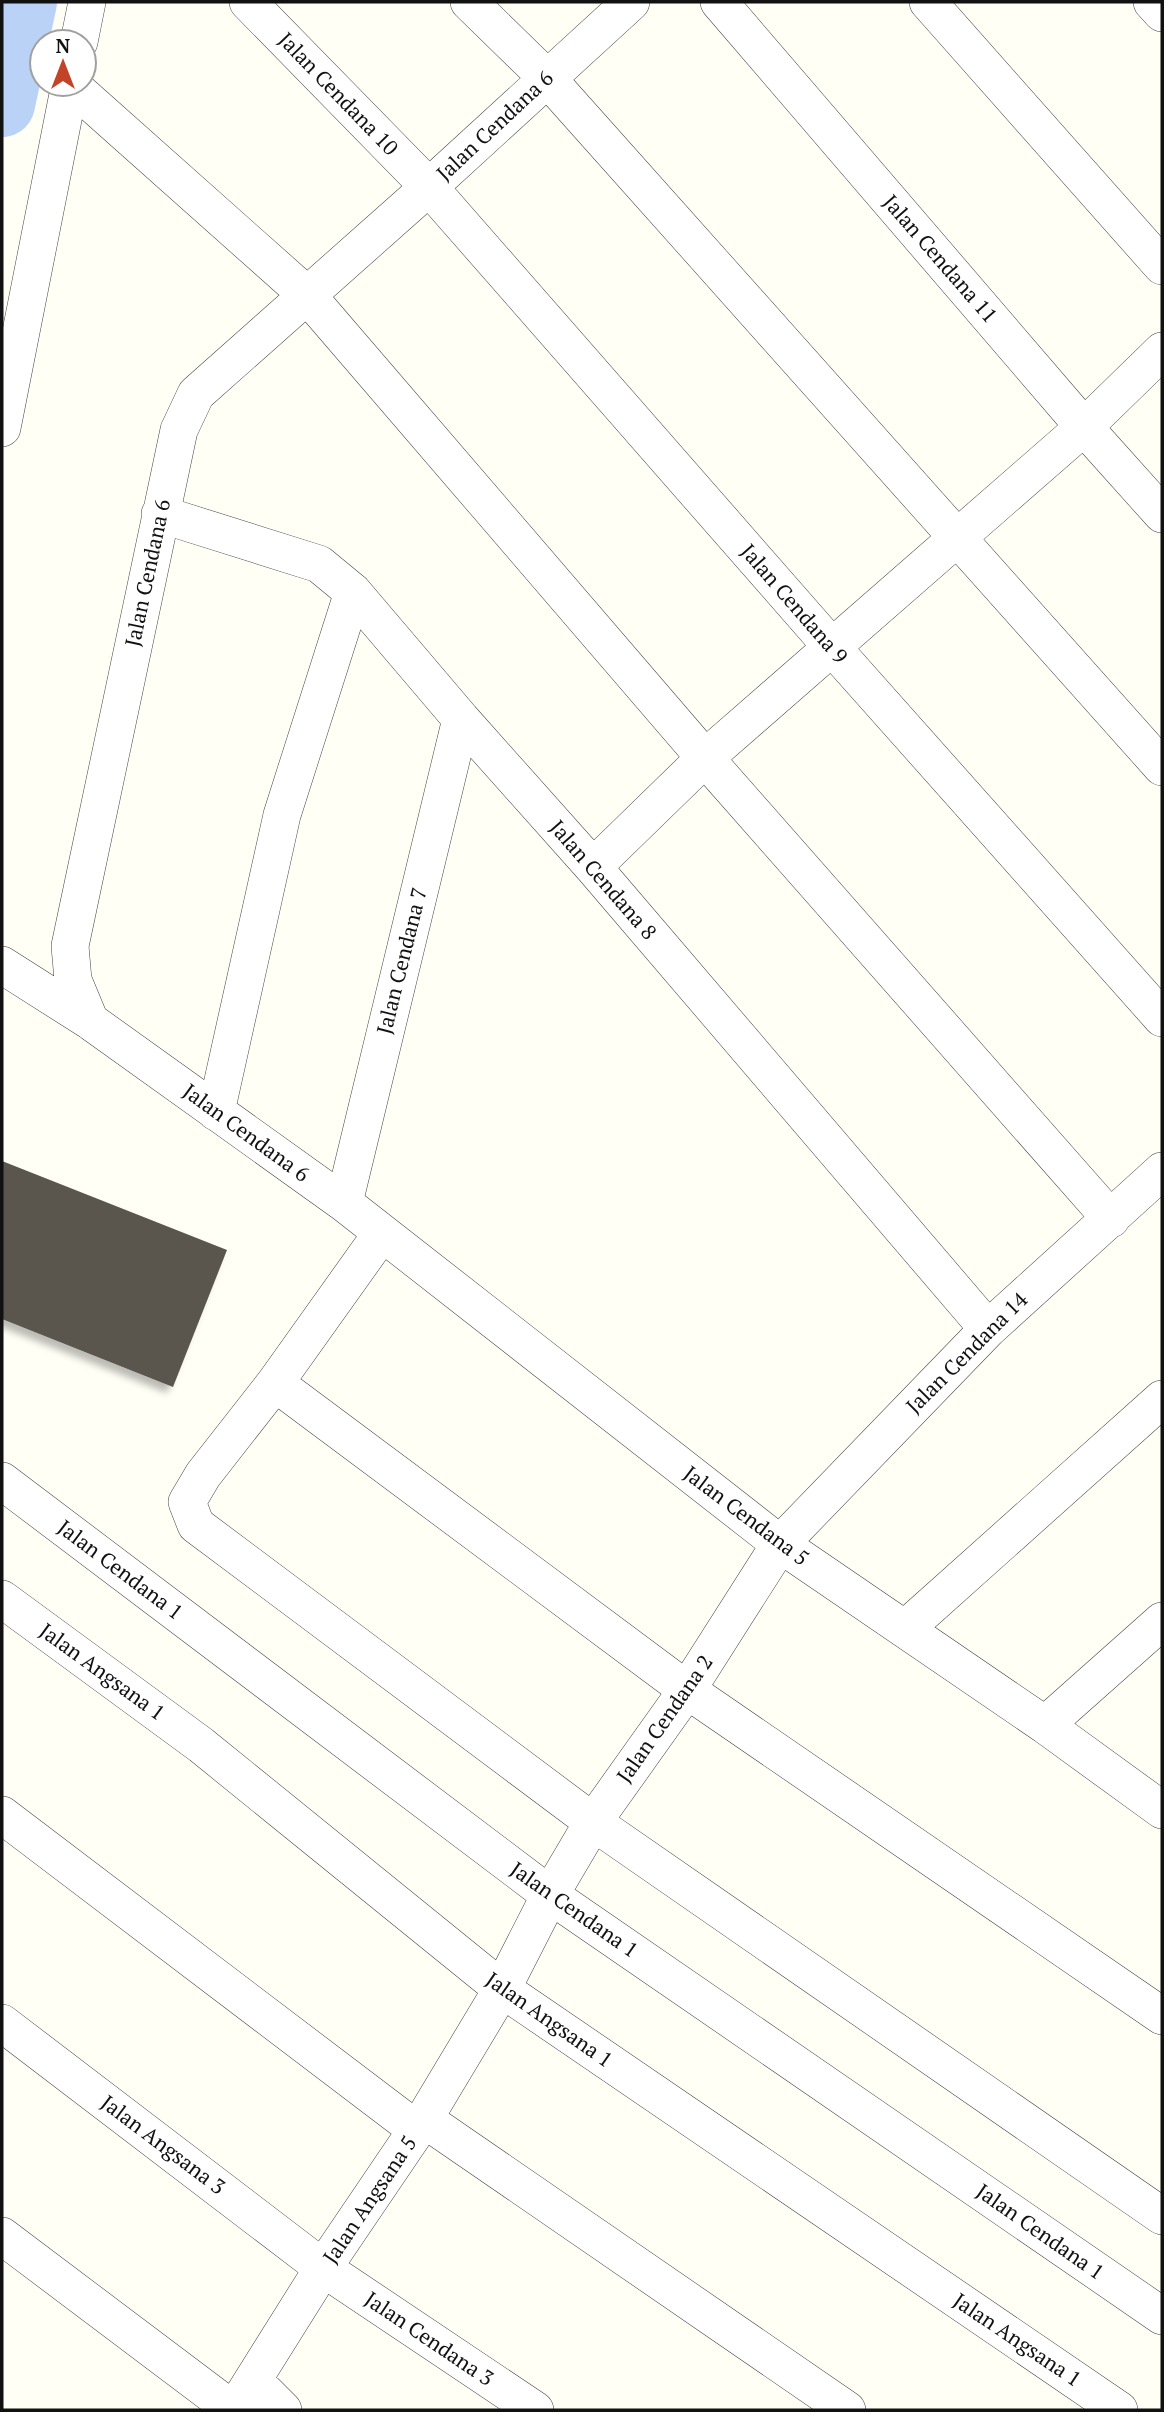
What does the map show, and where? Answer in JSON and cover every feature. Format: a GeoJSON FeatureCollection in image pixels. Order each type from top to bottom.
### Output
{"type":"FeatureCollection","features":[{"type":"Feature","properties":{"kind":"street"},"geometry":{"type":"LineString","coordinates":[[82,28],[87,2]]}},
{"type":"Feature","properties":{"kind":"street","name":"Jalan Cendana 10"},"geometry":{"type":"LineString","coordinates":[[248,2],[429,187]]}},
{"type":"Feature","properties":{"kind":"street"},"geometry":{"type":"LineString","coordinates":[[469,2],[547,78],[1162,768]]}},
{"type":"Feature","properties":{"kind":"street","name":"Jalan Cendana 6"},"geometry":{"type":"LineString","coordinates":[[344,1203],[90,1021],[73,980],[70,946],[179,430],[196,394],[429,187],[631,2]]}},
{"type":"Feature","properties":{"kind":"street","name":"Jalan Cendana 11"},"geometry":{"type":"LineString","coordinates":[[719,2],[1162,514]]}},
{"type":"Feature","properties":{"kind":"street"},"geometry":{"type":"LineString","coordinates":[[928,2],[1162,266]]}},
{"type":"Feature","properties":{"kind":"street"},"geometry":{"type":"LineString","coordinates":[[1152,2],[1162,13]]}},
{"type":"Feature","properties":{"kind":"street"},"geometry":{"type":"LineString","coordinates":[[2,428],[67,98]]}},
{"type":"Feature","properties":{"kind":"street"},"geometry":{"type":"LineString","coordinates":[[86,98],[307,295],[705,758],[1111,1219]]}},
{"type":"Feature","properties":{"kind":"street","name":"Jalan Cendana 9"},"geometry":{"type":"LineString","coordinates":[[429,187],[831,646],[1162,1018]]}},
{"type":"Feature","properties":{"kind":"street"},"geometry":{"type":"LineString","coordinates":[[593,867],[705,758],[1084,427],[1162,351]]}},
{"type":"Feature","properties":{"kind":"street","name":"Jalan Cendana 8"},"geometry":{"type":"LineString","coordinates":[[160,514],[319,564],[353,592],[461,719],[593,867],[988,1329]]}},
{"type":"Feature","properties":{"kind":"street"},"geometry":{"type":"LineString","coordinates":[[216,1112],[282,815],[353,592]]}},
{"type":"Feature","properties":{"kind":"street","name":"Jalan Cendana 7"},"geometry":{"type":"LineString","coordinates":[[344,1203],[461,719]]}},
{"type":"Feature","properties":{"kind":"street"},"geometry":{"type":"LineString","coordinates":[[2,965],[90,1021]]}},
{"type":"Feature","properties":{"kind":"street","name":"Jalan Cendana 14"},"geometry":{"type":"LineString","coordinates":[[780,1544],[988,1329],[1162,1171]]}},
{"type":"Feature","properties":{"kind":"street","name":"Jalan Cendana 5"},"geometry":{"type":"LineString","coordinates":[[344,1203],[780,1544],[1045,1725],[1162,1810]]}},
{"type":"Feature","properties":{"kind":"street"},"geometry":{"type":"LineString","coordinates":[[382,1233],[275,1383],[203,1475],[187,1502],[196,1525],[593,1822],[1162,2216]]}},
{"type":"Feature","properties":{"kind":"street"},"geometry":{"type":"LineString","coordinates":[[275,1383],[687,1689],[1162,2016]]}},
{"type":"Feature","properties":{"kind":"street"},"geometry":{"type":"LineString","coordinates":[[905,1629],[1162,1399]]}},
{"type":"Feature","properties":{"kind":"street","name":"Jalan Cendana 1"},"geometry":{"type":"LineString","coordinates":[[2,1481],[550,1895],[1162,2316]]}},
{"type":"Feature","properties":{"kind":"street","name":"Jalan Cendana 2"},"geometry":{"type":"LineString","coordinates":[[550,1895],[593,1822],[687,1689],[780,1544]]}},
{"type":"Feature","properties":{"kind":"street","name":"Jalan Angsana 1"},"geometry":{"type":"LineString","coordinates":[[2,1599],[201,1745],[502,1989],[1119,2410]]}},
{"type":"Feature","properties":{"kind":"street"},"geometry":{"type":"LineString","coordinates":[[1045,1725],[1162,1621]]}},
{"type":"Feature","properties":{"kind":"street"},"geometry":{"type":"LineString","coordinates":[[2,1815],[420,2125],[847,2410]]}},
{"type":"Feature","properties":{"kind":"street","name":"Jalan Angsana 5"},"geometry":{"type":"LineString","coordinates":[[240,2401],[323,2268],[420,2125],[502,1989],[550,1895]]}},
{"type":"Feature","properties":{"kind":"street","name":"Jalan Angsana 3"},"geometry":{"type":"LineString","coordinates":[[2,2023],[323,2268]]}},
{"type":"Feature","properties":{"kind":"street"},"geometry":{"type":"LineString","coordinates":[[2,2236],[240,2401],[283,2410]]}},
{"type":"Feature","properties":{"kind":"street","name":"Jalan Cendana 3"},"geometry":{"type":"LineString","coordinates":[[323,2268],[535,2410]]}},
{"type":"Feature","properties":{"kind":"building"},"geometry":{"type":"Polygon","coordinates":[[[2,1161],[227,1250],[173,1387],[2,1319],[2,1161]]]}},
{"type":"Feature","properties":{"kind":"waterway"},"geometry":{"type":"LineString","coordinates":[[2,104],[24,2]]}}]}
